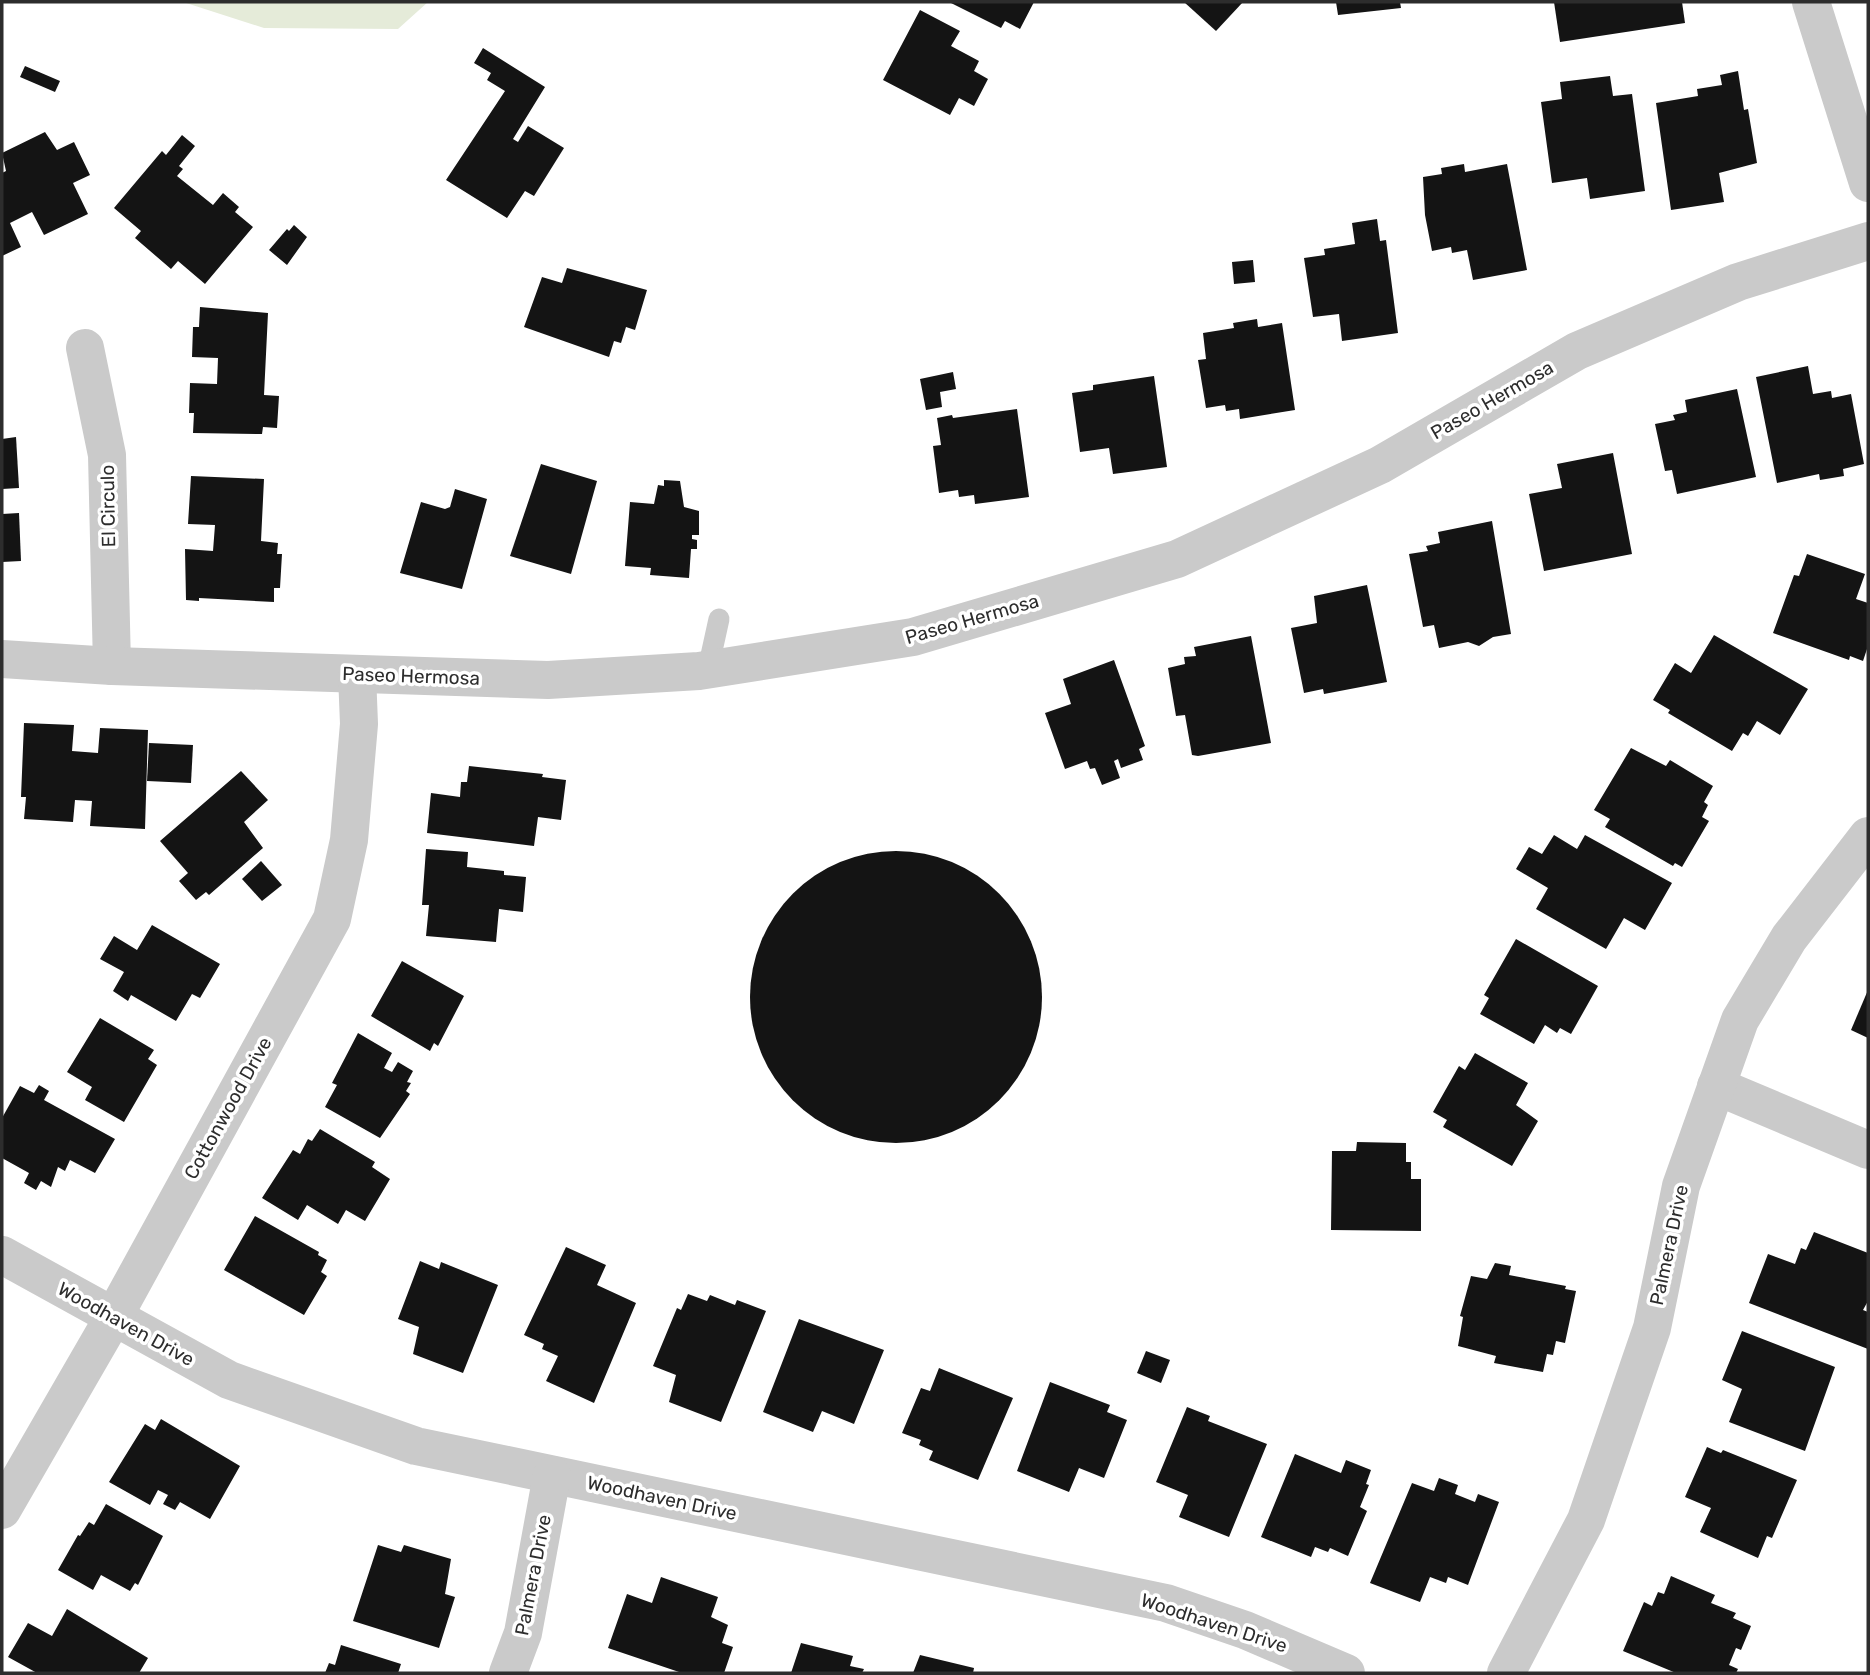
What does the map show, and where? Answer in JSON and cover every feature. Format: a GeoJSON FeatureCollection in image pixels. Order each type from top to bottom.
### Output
{"type":"FeatureCollection","features":[{"type":"Feature","properties":{"kind":"street"},"geometry":{"type":"LineString","coordinates":[[1811,2],[1868,183]]}},
{"type":"Feature","properties":{"kind":"street","name":"Paseo Hermosa"},"geometry":{"type":"LineString","coordinates":[[2,659],[112,666],[548,680],[708,669],[913,637],[1177,559],[1380,465],[1577,351],[1738,282],[1868,241]]}},
{"type":"Feature","properties":{"kind":"street","name":"El Circulo"},"geometry":{"type":"LineString","coordinates":[[85,348],[107,455],[112,666]]}},
{"type":"Feature","properties":{"kind":"street","name":"Cottonwood Drive"},"geometry":{"type":"LineString","coordinates":[[2,1510],[113,1318],[332,919],[349,840],[359,724],[357,674]]}},
{"type":"Feature","properties":{"kind":"street","name":"Palmera Drive"},"geometry":{"type":"LineString","coordinates":[[1506,1673],[1586,1520],[1651,1328],[1681,1186],[1741,1020],[1788,938],[1868,836]]}},
{"type":"Feature","properties":{"kind":"street"},"geometry":{"type":"LineString","coordinates":[[1716,1086],[1868,1150]]}},
{"type":"Feature","properties":{"kind":"street","name":"Woodhaven Drive"},"geometry":{"type":"LineString","coordinates":[[2,1255],[113,1318],[242,1385],[416,1446],[1166,1603],[1245,1630],[1346,1673]]}},
{"type":"Feature","properties":{"kind":"street","name":"Palmera Drive"},"geometry":{"type":"LineString","coordinates":[[508,1673],[523,1633],[552,1475]]}},
{"type":"Feature","properties":{"kind":"lane"},"geometry":{"type":"LineString","coordinates":[[708,669],[719,619]]}},
{"type":"Feature","properties":{"kind":"green space"},"geometry":{"type":"Polygon","coordinates":[[[183,2],[428,2],[398,29],[264,28],[183,2]]]}},
{"type":"Feature","properties":{"kind":"building"},"geometry":{"type":"Polygon","coordinates":[[[949,2],[1034,2],[1020,29],[1005,21],[1001,28],[949,2]]]}},
{"type":"Feature","properties":{"kind":"building"},"geometry":{"type":"Polygon","coordinates":[[[1184,2],[1243,2],[1216,31],[1184,2]]]}},
{"type":"Feature","properties":{"kind":"building"},"geometry":{"type":"Polygon","coordinates":[[[1336,2],[1400,2],[1401,8],[1338,15],[1336,2]]]}},
{"type":"Feature","properties":{"kind":"building"},"geometry":{"type":"Polygon","coordinates":[[[1554,2],[1682,2],[1685,23],[1560,42],[1554,2]]]}},
{"type":"Feature","properties":{"kind":"building"},"geometry":{"type":"Polygon","coordinates":[[[920,10],[960,31],[951,46],[979,61],[974,71],[988,79],[974,106],[959,98],[950,115],[883,80],[920,10]]]}},
{"type":"Feature","properties":{"kind":"building"},"geometry":{"type":"Polygon","coordinates":[[[483,48],[545,87],[513,139],[518,142],[528,126],[564,148],[534,196],[525,191],[507,218],[446,180],[505,91],[487,80],[491,73],[474,63],[483,48]]]}},
{"type":"Feature","properties":{"kind":"building"},"geometry":{"type":"Polygon","coordinates":[[[25,66],[60,81],[55,92],[20,77],[25,66]]]}},
{"type":"Feature","properties":{"kind":"building"},"geometry":{"type":"Polygon","coordinates":[[[1738,71],[1744,110],[1748,109],[1757,163],[1719,173],[1724,202],[1671,210],[1656,103],[1698,96],[1697,89],[1722,85],[1720,75],[1738,71]]]}},
{"type":"Feature","properties":{"kind":"building"},"geometry":{"type":"Polygon","coordinates":[[[1610,76],[1613,96],[1632,94],[1645,191],[1590,199],[1587,178],[1552,183],[1541,102],[1562,99],[1560,82],[1610,76]]]}},
{"type":"Feature","properties":{"kind":"building"},"geometry":{"type":"Polygon","coordinates":[[[45,132],[57,150],[74,142],[90,175],[73,183],[88,214],[44,235],[32,212],[10,223],[21,247],[2,256],[2,173],[6,171],[2,153],[45,132]]]}},
{"type":"Feature","properties":{"kind":"building"},"geometry":{"type":"Polygon","coordinates":[[[182,135],[195,146],[179,166],[183,169],[177,176],[213,205],[223,193],[239,207],[235,212],[253,227],[205,284],[178,261],[171,269],[135,238],[141,231],[114,208],[162,151],[166,155],[182,135]]]}},
{"type":"Feature","properties":{"kind":"building"},"geometry":{"type":"Polygon","coordinates":[[[1464,164],[1465,172],[1507,164],[1527,270],[1473,280],[1467,250],[1452,253],[1451,247],[1432,251],[1425,215],[1423,177],[1442,174],[1441,168],[1464,164]]]}},
{"type":"Feature","properties":{"kind":"building"},"geometry":{"type":"Polygon","coordinates":[[[1377,219],[1380,241],[1386,240],[1398,333],[1342,341],[1339,314],[1313,317],[1304,258],[1325,255],[1324,249],[1355,244],[1352,223],[1377,219]]]}},
{"type":"Feature","properties":{"kind":"building"},"geometry":{"type":"Polygon","coordinates":[[[294,225],[307,237],[287,265],[269,250],[287,229],[289,231],[294,225]]]}},
{"type":"Feature","properties":{"kind":"building"},"geometry":{"type":"Polygon","coordinates":[[[1253,260],[1255,282],[1234,284],[1232,262],[1253,260]]]}},
{"type":"Feature","properties":{"kind":"building"},"geometry":{"type":"Polygon","coordinates":[[[567,268],[647,290],[635,330],[626,327],[621,343],[614,341],[609,357],[524,327],[542,277],[562,283],[567,268]]]}},
{"type":"Feature","properties":{"kind":"building"},"geometry":{"type":"Polygon","coordinates":[[[200,307],[268,313],[264,395],[279,396],[277,428],[263,427],[262,434],[193,433],[194,413],[189,413],[190,383],[217,384],[218,358],[192,357],[193,327],[199,327],[200,307]]]}},
{"type":"Feature","properties":{"kind":"building"},"geometry":{"type":"Polygon","coordinates":[[[1257,319],[1258,327],[1282,323],[1295,410],[1240,419],[1239,409],[1226,411],[1225,405],[1206,408],[1198,360],[1206,359],[1203,333],[1234,328],[1233,323],[1257,319]]]}},
{"type":"Feature","properties":{"kind":"building"},"geometry":{"type":"Polygon","coordinates":[[[1808,366],[1813,394],[1831,391],[1832,398],[1851,394],[1864,464],[1843,469],[1844,476],[1820,480],[1819,474],[1777,483],[1756,377],[1808,366]]]}},
{"type":"Feature","properties":{"kind":"building"},"geometry":{"type":"Polygon","coordinates":[[[953,372],[956,389],[940,392],[942,407],[926,410],[920,379],[953,372]]]}},
{"type":"Feature","properties":{"kind":"building"},"geometry":{"type":"Polygon","coordinates":[[[1154,376],[1167,467],[1113,474],[1109,448],[1080,452],[1072,393],[1093,390],[1093,385],[1154,376]]]}},
{"type":"Feature","properties":{"kind":"building"},"geometry":{"type":"Polygon","coordinates":[[[1737,389],[1756,477],[1677,494],[1672,470],[1665,471],[1655,424],[1675,420],[1673,415],[1687,412],[1685,400],[1737,389]]]}},
{"type":"Feature","properties":{"kind":"building"},"geometry":{"type":"Polygon","coordinates":[[[1017,409],[1029,497],[975,504],[974,495],[959,497],[958,490],[939,493],[933,446],[941,445],[937,418],[1017,409]]]}},
{"type":"Feature","properties":{"kind":"building"},"geometry":{"type":"Polygon","coordinates":[[[16,437],[19,488],[2,489],[2,439],[16,437]]]}},
{"type":"Feature","properties":{"kind":"building"},"geometry":{"type":"Polygon","coordinates":[[[1613,453],[1632,554],[1544,571],[1529,494],[1562,488],[1557,464],[1613,453]]]}},
{"type":"Feature","properties":{"kind":"building"},"geometry":{"type":"Polygon","coordinates":[[[541,464],[597,481],[571,574],[510,556],[541,464]]]}},
{"type":"Feature","properties":{"kind":"building"},"geometry":{"type":"Polygon","coordinates":[[[191,476],[264,479],[261,541],[278,543],[277,554],[282,554],[280,588],[274,588],[274,602],[199,598],[199,601],[186,600],[185,549],[213,551],[215,525],[188,524],[191,476]]]}},
{"type":"Feature","properties":{"kind":"building"},"geometry":{"type":"Polygon","coordinates":[[[664,480],[680,481],[684,507],[699,511],[699,535],[692,535],[692,539],[697,540],[697,549],[691,549],[689,578],[650,575],[651,568],[625,566],[630,502],[654,504],[658,485],[664,486],[664,480]]]}},
{"type":"Feature","properties":{"kind":"building"},"geometry":{"type":"Polygon","coordinates":[[[455,489],[487,499],[462,589],[400,573],[421,502],[445,509],[450,507],[455,489]]]}},
{"type":"Feature","properties":{"kind":"building"},"geometry":{"type":"Polygon","coordinates":[[[19,513],[21,561],[2,562],[2,514],[19,513]]]}},
{"type":"Feature","properties":{"kind":"building"},"geometry":{"type":"Polygon","coordinates":[[[1492,521],[1511,634],[1493,637],[1479,646],[1468,642],[1439,648],[1434,625],[1423,627],[1409,554],[1428,551],[1426,546],[1440,543],[1438,532],[1492,521]]]}},
{"type":"Feature","properties":{"kind":"building"},"geometry":{"type":"Polygon","coordinates":[[[1807,554],[1865,574],[1856,599],[1868,603],[1868,646],[1863,661],[1850,656],[1849,660],[1773,633],[1794,575],[1799,576],[1807,554]]]}},
{"type":"Feature","properties":{"kind":"building"},"geometry":{"type":"Polygon","coordinates":[[[1367,585],[1387,682],[1324,694],[1323,689],[1304,693],[1291,628],[1317,623],[1314,596],[1367,585]]]}},
{"type":"Feature","properties":{"kind":"building"},"geometry":{"type":"Polygon","coordinates":[[[1714,635],[1808,689],[1780,735],[1757,721],[1748,736],[1743,733],[1732,751],[1668,713],[1670,710],[1653,700],[1675,663],[1691,673],[1714,635]]]}},
{"type":"Feature","properties":{"kind":"building"},"geometry":{"type":"Polygon","coordinates":[[[1251,636],[1271,743],[1192,755],[1185,715],[1176,716],[1168,668],[1185,664],[1184,657],[1196,656],[1194,647],[1251,636]]]}},
{"type":"Feature","properties":{"kind":"building"},"geometry":{"type":"Polygon","coordinates":[[[1114,660],[1145,746],[1139,749],[1143,760],[1121,768],[1118,759],[1114,761],[1120,778],[1102,785],[1095,768],[1090,769],[1087,761],[1065,769],[1045,713],[1071,704],[1063,679],[1114,660]]]}},
{"type":"Feature","properties":{"kind":"building"},"geometry":{"type":"Polygon","coordinates":[[[24,723],[74,725],[72,751],[98,753],[100,728],[148,730],[145,829],[90,826],[92,801],[75,800],[73,822],[24,819],[26,797],[21,797],[24,723]]]}},
{"type":"Feature","properties":{"kind":"building"},"geometry":{"type":"Polygon","coordinates":[[[149,743],[193,745],[191,783],[147,781],[149,743]]]}},
{"type":"Feature","properties":{"kind":"building"},"geometry":{"type":"Polygon","coordinates":[[[1631,748],[1666,766],[1670,760],[1713,786],[1704,802],[1708,805],[1702,817],[1709,821],[1682,867],[1675,863],[1673,866],[1605,827],[1610,819],[1594,810],[1631,748]]]}},
{"type":"Feature","properties":{"kind":"building"},"geometry":{"type":"Polygon","coordinates":[[[469,766],[543,774],[542,777],[566,780],[561,820],[538,817],[534,846],[427,833],[431,793],[460,797],[461,782],[467,782],[469,766]]]}},
{"type":"Feature","properties":{"kind":"building"},"geometry":{"type":"Polygon","coordinates":[[[241,771],[268,800],[244,822],[263,848],[209,895],[206,892],[196,900],[179,881],[188,873],[160,841],[241,771]]]}},
{"type":"Feature","properties":{"kind":"building"},"geometry":{"type":"Polygon","coordinates":[[[1554,835],[1577,849],[1585,835],[1672,883],[1645,930],[1624,918],[1606,949],[1536,909],[1548,888],[1516,869],[1529,847],[1542,854],[1554,835]]]}},
{"type":"Feature","properties":{"kind":"building"},"geometry":{"type":"Polygon","coordinates":[[[426,849],[468,852],[467,867],[504,871],[504,875],[526,877],[523,912],[499,909],[496,942],[426,936],[429,905],[422,905],[426,849]]]}},
{"type":"Feature","properties":{"kind":"building"},"geometry":{"type":"Polygon","coordinates":[[[882,851],[910,851],[938,857],[965,868],[989,884],[1009,904],[1025,928],[1036,955],[1042,997],[1036,1039],[1025,1066],[1009,1090],[989,1110],[965,1126],[938,1137],[910,1143],[882,1143],[854,1137],[827,1126],[803,1110],[783,1090],[767,1066],[756,1039],[750,1011],[750,983],[756,955],[767,928],[783,904],[803,884],[827,868],[854,857],[882,851]]]}},
{"type":"Feature","properties":{"kind":"building"},"geometry":{"type":"Polygon","coordinates":[[[261,861],[282,885],[262,901],[242,879],[261,861]]]}},
{"type":"Feature","properties":{"kind":"building"},"geometry":{"type":"Polygon","coordinates":[[[152,925],[220,964],[200,998],[192,994],[176,1021],[131,995],[128,1001],[113,991],[124,972],[100,959],[114,936],[137,950],[152,925]]]}},
{"type":"Feature","properties":{"kind":"building"},"geometry":{"type":"Polygon","coordinates":[[[1516,939],[1598,986],[1571,1034],[1560,1028],[1557,1033],[1545,1025],[1534,1044],[1480,1014],[1489,998],[1484,995],[1516,939]]]}},
{"type":"Feature","properties":{"kind":"building"},"geometry":{"type":"Polygon","coordinates":[[[402,961],[464,996],[438,1046],[434,1043],[430,1051],[371,1016],[402,961]]]}},
{"type":"Feature","properties":{"kind":"building"},"geometry":{"type":"Polygon","coordinates":[[[1868,990],[1868,1038],[1851,1030],[1868,990]]]}},
{"type":"Feature","properties":{"kind":"building"},"geometry":{"type":"Polygon","coordinates":[[[100,1018],[154,1050],[148,1059],[157,1065],[124,1122],[85,1100],[92,1087],[67,1072],[100,1018]]]}},
{"type":"Feature","properties":{"kind":"building"},"geometry":{"type":"Polygon","coordinates":[[[358,1033],[392,1053],[384,1068],[392,1072],[398,1062],[413,1071],[407,1082],[411,1083],[406,1091],[410,1094],[380,1138],[325,1107],[337,1085],[332,1083],[358,1033]]]}},
{"type":"Feature","properties":{"kind":"building"},"geometry":{"type":"Polygon","coordinates":[[[1475,1053],[1528,1083],[1516,1105],[1538,1121],[1512,1166],[1443,1127],[1447,1120],[1433,1112],[1459,1066],[1465,1070],[1475,1053]]]}},
{"type":"Feature","properties":{"kind":"building"},"geometry":{"type":"Polygon","coordinates":[[[39,1085],[49,1091],[44,1100],[115,1139],[95,1173],[70,1160],[65,1171],[58,1167],[51,1187],[41,1181],[36,1190],[24,1183],[29,1173],[2,1158],[2,1118],[20,1086],[34,1093],[39,1085]]]}},
{"type":"Feature","properties":{"kind":"building"},"geometry":{"type":"Polygon","coordinates":[[[320,1129],[375,1162],[372,1167],[390,1179],[365,1221],[346,1210],[338,1224],[307,1205],[298,1220],[262,1198],[293,1150],[300,1154],[308,1139],[312,1141],[320,1129]]]}},
{"type":"Feature","properties":{"kind":"building"},"geometry":{"type":"Polygon","coordinates":[[[1357,1142],[1406,1143],[1406,1162],[1411,1162],[1411,1179],[1421,1179],[1421,1231],[1331,1230],[1332,1151],[1356,1151],[1357,1142]]]}},
{"type":"Feature","properties":{"kind":"building"},"geometry":{"type":"Polygon","coordinates":[[[255,1216],[319,1252],[318,1255],[327,1260],[321,1272],[327,1276],[304,1315],[224,1270],[255,1216]]]}},
{"type":"Feature","properties":{"kind":"building"},"geometry":{"type":"Polygon","coordinates":[[[1814,1232],[1868,1253],[1868,1301],[1863,1310],[1868,1312],[1868,1349],[1749,1303],[1768,1254],[1795,1264],[1801,1248],[1806,1250],[1814,1232]]]}},
{"type":"Feature","properties":{"kind":"building"},"geometry":{"type":"Polygon","coordinates":[[[566,1247],[606,1265],[597,1285],[636,1303],[594,1403],[546,1381],[558,1356],[542,1349],[544,1344],[524,1335],[566,1247]]]}},
{"type":"Feature","properties":{"kind":"building"},"geometry":{"type":"Polygon","coordinates":[[[420,1261],[439,1269],[441,1262],[498,1285],[463,1373],[413,1354],[419,1327],[398,1319],[420,1261]]]}},
{"type":"Feature","properties":{"kind":"building"},"geometry":{"type":"Polygon","coordinates":[[[1495,1263],[1511,1266],[1509,1275],[1566,1286],[1565,1289],[1576,1291],[1565,1343],[1556,1341],[1553,1355],[1547,1354],[1543,1372],[1494,1363],[1496,1356],[1458,1346],[1463,1317],[1460,1316],[1471,1276],[1487,1279],[1495,1263]]]}},
{"type":"Feature","properties":{"kind":"building"},"geometry":{"type":"Polygon","coordinates":[[[688,1294],[707,1301],[710,1295],[735,1305],[737,1300],[766,1311],[721,1422],[669,1402],[676,1375],[653,1366],[677,1308],[681,1310],[688,1294]]]}},
{"type":"Feature","properties":{"kind":"building"},"geometry":{"type":"Polygon","coordinates":[[[799,1319],[884,1350],[854,1424],[822,1411],[813,1432],[763,1412],[799,1319]]]}},
{"type":"Feature","properties":{"kind":"building"},"geometry":{"type":"Polygon","coordinates":[[[1742,1331],[1835,1367],[1805,1451],[1729,1422],[1742,1389],[1722,1380],[1742,1331]]]}},
{"type":"Feature","properties":{"kind":"building"},"geometry":{"type":"Polygon","coordinates":[[[1146,1351],[1170,1360],[1161,1383],[1137,1373],[1146,1351]]]}},
{"type":"Feature","properties":{"kind":"building"},"geometry":{"type":"Polygon","coordinates":[[[939,1368],[1013,1398],[978,1480],[929,1460],[933,1451],[919,1445],[921,1440],[902,1433],[921,1388],[930,1391],[939,1368]]]}},
{"type":"Feature","properties":{"kind":"building"},"geometry":{"type":"Polygon","coordinates":[[[1050,1382],[1110,1405],[1107,1412],[1127,1420],[1104,1478],[1079,1468],[1069,1492],[1017,1471],[1050,1382]]]}},
{"type":"Feature","properties":{"kind":"building"},"geometry":{"type":"Polygon","coordinates":[[[1187,1407],[1210,1416],[1208,1421],[1267,1444],[1229,1537],[1179,1517],[1188,1495],[1156,1482],[1187,1407]]]}},
{"type":"Feature","properties":{"kind":"building"},"geometry":{"type":"Polygon","coordinates":[[[161,1419],[240,1466],[210,1519],[180,1502],[175,1510],[163,1504],[168,1495],[158,1490],[150,1505],[109,1482],[145,1424],[155,1430],[161,1419]]]}},
{"type":"Feature","properties":{"kind":"building"},"geometry":{"type":"Polygon","coordinates":[[[1707,1447],[1721,1453],[1723,1450],[1797,1480],[1772,1538],[1767,1536],[1758,1558],[1700,1532],[1711,1508],[1685,1497],[1707,1447]]]}},
{"type":"Feature","properties":{"kind":"building"},"geometry":{"type":"Polygon","coordinates":[[[1295,1454],[1341,1473],[1346,1460],[1371,1470],[1366,1484],[1369,1485],[1360,1507],[1367,1511],[1348,1556],[1330,1548],[1328,1552],[1315,1547],[1311,1557],[1261,1537],[1295,1454]]]}},
{"type":"Feature","properties":{"kind":"building"},"geometry":{"type":"Polygon","coordinates":[[[1439,1478],[1458,1485],[1455,1494],[1475,1502],[1478,1494],[1499,1502],[1468,1585],[1448,1577],[1446,1583],[1430,1577],[1420,1602],[1370,1583],[1412,1483],[1434,1491],[1439,1478]]]}},
{"type":"Feature","properties":{"kind":"building"},"geometry":{"type":"Polygon","coordinates":[[[106,1504],[163,1536],[138,1585],[135,1583],[130,1591],[101,1575],[93,1590],[58,1570],[78,1535],[80,1536],[89,1522],[94,1525],[106,1504]]]}},
{"type":"Feature","properties":{"kind":"building"},"geometry":{"type":"Polygon","coordinates":[[[378,1545],[401,1552],[404,1545],[451,1559],[445,1594],[455,1597],[439,1648],[353,1621],[378,1545]]]}},
{"type":"Feature","properties":{"kind":"building"},"geometry":{"type":"Polygon","coordinates":[[[1671,1576],[1715,1595],[1711,1603],[1736,1613],[1733,1618],[1751,1626],[1741,1650],[1736,1648],[1729,1665],[1738,1669],[1736,1673],[1676,1673],[1623,1651],[1644,1602],[1652,1606],[1658,1592],[1664,1594],[1671,1576]]]}},
{"type":"Feature","properties":{"kind":"building"},"geometry":{"type":"Polygon","coordinates":[[[661,1577],[718,1597],[711,1617],[728,1625],[722,1643],[733,1647],[724,1673],[682,1673],[608,1648],[627,1594],[652,1603],[661,1577]]]}},
{"type":"Feature","properties":{"kind":"building"},"geometry":{"type":"Polygon","coordinates":[[[67,1609],[148,1658],[139,1673],[37,1673],[8,1657],[28,1623],[52,1636],[67,1609]]]}},
{"type":"Feature","properties":{"kind":"building"},"geometry":{"type":"Polygon","coordinates":[[[801,1643],[853,1656],[850,1666],[864,1669],[862,1673],[791,1673],[801,1643]]]}},
{"type":"Feature","properties":{"kind":"building"},"geometry":{"type":"Polygon","coordinates":[[[341,1645],[401,1664],[398,1673],[325,1673],[329,1663],[335,1665],[341,1645]]]}},
{"type":"Feature","properties":{"kind":"building"},"geometry":{"type":"Polygon","coordinates":[[[920,1655],[974,1668],[973,1673],[913,1673],[920,1655]]]}}]}
